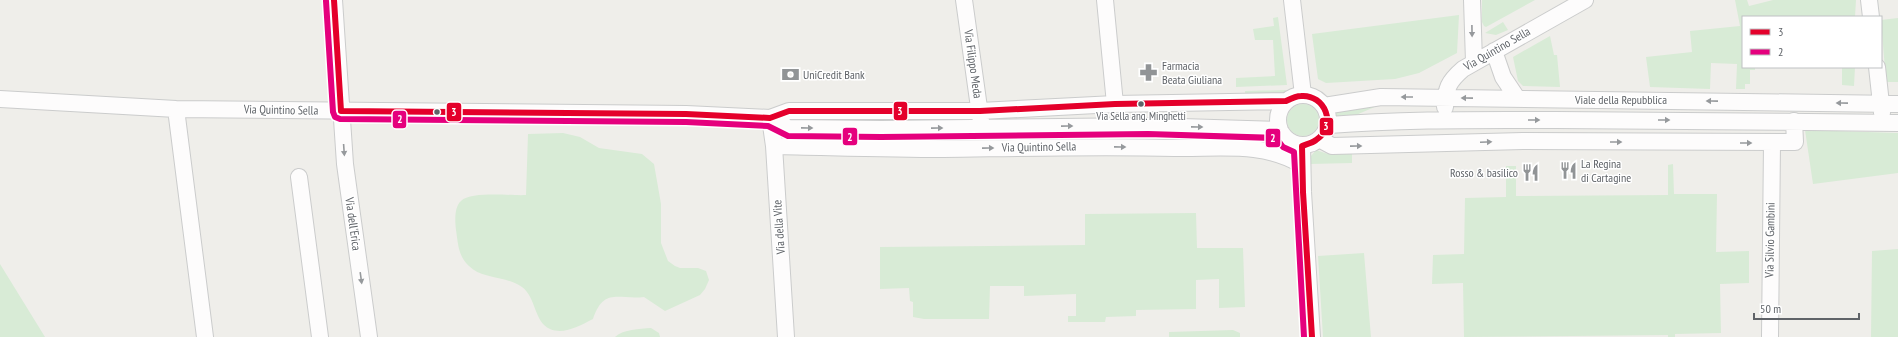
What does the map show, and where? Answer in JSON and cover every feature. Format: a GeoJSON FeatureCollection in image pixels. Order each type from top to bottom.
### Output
{"type":"FeatureCollection","features":[{"type":"Feature","properties":{"kind":"street","name":"Via dell'Erica"},"geometry":{"type":"LineString","coordinates":[[334,0],[345,164],[369,337]]}},
{"type":"Feature","properties":{"kind":"street","name":"Via Filippo Meda"},"geometry":{"type":"LineString","coordinates":[[964,0],[980,111],[981,128]]}},
{"type":"Feature","properties":{"kind":"street"},"geometry":{"type":"LineString","coordinates":[[1105,0],[1115,104]]}},
{"type":"Feature","properties":{"kind":"street"},"geometry":{"type":"LineString","coordinates":[[1286,101],[1278,114],[1280,130],[1288,141],[1302,146],[1314,143],[1319,139],[1329,125],[1328,112],[1324,106],[1312,97],[1303,95],[1292,0]]}},
{"type":"Feature","properties":{"kind":"street"},"geometry":{"type":"LineString","coordinates":[[1472,0],[1474,62]]}},
{"type":"Feature","properties":{"kind":"street","name":"Via Quintino Sella"},"geometry":{"type":"LineString","coordinates":[[1446,97],[1447,88],[1453,79],[1463,69],[1585,0]]}},
{"type":"Feature","properties":{"kind":"street"},"geometry":{"type":"LineString","coordinates":[[1869,0],[1871,16]]}},
{"type":"Feature","properties":{"kind":"street"},"geometry":{"type":"LineString","coordinates":[[1494,51],[1503,77],[1517,98]]}},
{"type":"Feature","properties":{"kind":"street"},"geometry":{"type":"LineString","coordinates":[[1877,68],[1881,104],[1890,123]]}},
{"type":"Feature","properties":{"kind":"street","name":"Via Quintino Sella"},"geometry":{"type":"LineString","coordinates":[[0,99],[176,109],[686,114],[770,118],[789,111],[980,111],[1115,104],[1286,101],[1293,97],[1303,95]]}},
{"type":"Feature","properties":{"kind":"street"},"geometry":{"type":"LineString","coordinates":[[1324,106],[1381,96],[1446,97],[1445,107],[1440,111],[1380,113],[1358,123],[1329,125]]}},
{"type":"Feature","properties":{"kind":"street","name":"Viale della Repubblica"},"geometry":{"type":"LineString","coordinates":[[1446,97],[1898,104]]}},
{"type":"Feature","properties":{"kind":"street"},"geometry":{"type":"LineString","coordinates":[[176,109],[205,337]]}},
{"type":"Feature","properties":{"kind":"street","name":"Via Quintino Sella"},"geometry":{"type":"LineString","coordinates":[[770,118],[788,128],[881,129],[1148,126],[1280,130]]}},
{"type":"Feature","properties":{"kind":"street","name":"Via della Vite"},"geometry":{"type":"LineString","coordinates":[[770,118],[774,146],[786,337]]}},
{"type":"Feature","properties":{"kind":"street","name":"Viale della Repubblica"},"geometry":{"type":"LineString","coordinates":[[1358,123],[1453,121],[1794,121],[1890,123]]}},
{"type":"Feature","properties":{"kind":"street"},"geometry":{"type":"LineString","coordinates":[[1319,139],[1332,146],[1523,141],[1772,143],[1795,142],[1794,121]]}},
{"type":"Feature","properties":{"kind":"street"},"geometry":{"type":"LineString","coordinates":[[881,129],[881,148]]}},
{"type":"Feature","properties":{"kind":"street","name":"Via Silvio Gambini"},"geometry":{"type":"LineString","coordinates":[[1770,337],[1772,143]]}},
{"type":"Feature","properties":{"kind":"street","name":"Via Quintino Sella"},"geometry":{"type":"LineString","coordinates":[[774,146],[941,149],[1090,146],[1234,148],[1270,151],[1292,158],[1302,165]]}},
{"type":"Feature","properties":{"kind":"street"},"geometry":{"type":"LineString","coordinates":[[1302,146],[1312,337]]}},
{"type":"Feature","properties":{"kind":"street"},"geometry":{"type":"LineString","coordinates":[[299,177],[320,337]]}},
{"type":"Feature","properties":{"kind":"green space"},"geometry":{"type":"Polygon","coordinates":[[[1482,0],[1535,0],[1486,27],[1482,22],[1482,0]]]}},
{"type":"Feature","properties":{"kind":"green space"},"geometry":{"type":"Polygon","coordinates":[[[1735,0],[1747,0],[1749,6],[1773,0],[1856,0],[1855,16],[1742,16],[1742,68],[1755,68],[1755,70],[1750,70],[1750,84],[1745,84],[1745,89],[1736,89],[1737,64],[1711,63],[1710,89],[1650,87],[1646,57],[1692,52],[1690,31],[1740,26],[1735,0]]]}},
{"type":"Feature","properties":{"kind":"green space"},"geometry":{"type":"Polygon","coordinates":[[[1459,15],[1457,53],[1419,73],[1395,79],[1326,83],[1318,79],[1312,34],[1459,15]]]}},
{"type":"Feature","properties":{"kind":"green space"},"geometry":{"type":"Polygon","coordinates":[[[1278,17],[1287,85],[1236,87],[1236,78],[1275,76],[1273,40],[1255,40],[1253,29],[1274,26],[1273,18],[1278,17]]]}},
{"type":"Feature","properties":{"kind":"green space"},"geometry":{"type":"Polygon","coordinates":[[[1898,18],[1898,82],[1886,82],[1882,20],[1898,18]]]}},
{"type":"Feature","properties":{"kind":"green space"},"geometry":{"type":"Polygon","coordinates":[[[1503,22],[1508,30],[1496,35],[1485,33],[1503,22]]]}},
{"type":"Feature","properties":{"kind":"green space"},"geometry":{"type":"Polygon","coordinates":[[[1550,36],[1554,55],[1557,55],[1560,87],[1523,86],[1518,81],[1513,57],[1550,36]]]}},
{"type":"Feature","properties":{"kind":"green space"},"geometry":{"type":"Polygon","coordinates":[[[1842,68],[1855,68],[1854,86],[1842,85],[1842,68]]]}},
{"type":"Feature","properties":{"kind":"green space"},"geometry":{"type":"Polygon","coordinates":[[[1287,90],[1283,93],[1273,95],[1245,93],[1245,91],[1287,90]]]}},
{"type":"Feature","properties":{"kind":"green space"},"geometry":{"type":"Polygon","coordinates":[[[1300,104],[1306,104],[1315,108],[1319,120],[1315,132],[1306,136],[1300,136],[1291,132],[1287,123],[1287,117],[1291,108],[1300,104]]]}},
{"type":"Feature","properties":{"kind":"green space"},"geometry":{"type":"Polygon","coordinates":[[[1366,104],[1435,106],[1377,106],[1356,115],[1336,117],[1335,109],[1366,104]]]}},
{"type":"Feature","properties":{"kind":"green space"},"geometry":{"type":"Polygon","coordinates":[[[1805,130],[1898,133],[1898,173],[1813,184],[1805,130]]]}},
{"type":"Feature","properties":{"kind":"green space"},"geometry":{"type":"Polygon","coordinates":[[[563,133],[580,137],[599,148],[642,154],[654,164],[661,204],[661,243],[668,261],[675,266],[680,268],[698,268],[706,271],[709,280],[705,289],[700,295],[665,311],[644,297],[613,297],[602,302],[593,319],[572,329],[555,331],[545,326],[541,321],[527,291],[522,287],[516,283],[480,273],[465,262],[459,249],[455,223],[457,207],[461,201],[473,196],[482,195],[526,195],[528,134],[563,133]]]}},
{"type":"Feature","properties":{"kind":"green space"},"geometry":{"type":"Polygon","coordinates":[[[1316,150],[1328,154],[1352,154],[1352,163],[1310,164],[1311,156],[1316,150]]]}},
{"type":"Feature","properties":{"kind":"green space"},"geometry":{"type":"Polygon","coordinates":[[[1673,164],[1674,194],[1717,194],[1716,252],[1749,251],[1749,283],[1720,284],[1721,333],[1675,334],[1675,337],[1668,337],[1668,335],[1464,337],[1463,283],[1432,284],[1433,255],[1464,254],[1465,198],[1506,197],[1506,166],[1516,166],[1516,196],[1668,195],[1668,165],[1673,164]]]}},
{"type":"Feature","properties":{"kind":"green space"},"geometry":{"type":"Polygon","coordinates":[[[1196,213],[1197,248],[1243,248],[1245,307],[1219,308],[1219,279],[1196,280],[1196,309],[1136,310],[1136,316],[1106,317],[1105,322],[1068,322],[1068,316],[1076,316],[1076,294],[1024,296],[1024,286],[990,286],[989,319],[924,319],[913,317],[913,302],[910,301],[909,288],[880,289],[880,247],[1085,245],[1085,214],[1196,213]]]}},
{"type":"Feature","properties":{"kind":"green space"},"geometry":{"type":"Polygon","coordinates":[[[1898,249],[1898,337],[1871,337],[1872,251],[1898,249]]]}},
{"type":"Feature","properties":{"kind":"green space"},"geometry":{"type":"Polygon","coordinates":[[[1364,253],[1371,337],[1323,337],[1318,256],[1364,253]]]}},
{"type":"Feature","properties":{"kind":"green space"},"geometry":{"type":"Polygon","coordinates":[[[0,264],[45,337],[0,337],[0,264]]]}},
{"type":"Feature","properties":{"kind":"green space"},"geometry":{"type":"Polygon","coordinates":[[[651,328],[659,333],[660,337],[615,337],[627,331],[651,328]]]}},
{"type":"Feature","properties":{"kind":"green space"},"geometry":{"type":"Polygon","coordinates":[[[1233,330],[1240,333],[1240,337],[1169,337],[1169,332],[1233,330]]]}},
{"type":"Feature","properties":{"kind":"transit line","name":"3"},"geometry":{"type":"LineString","coordinates":[[334,0],[341,111],[686,114],[770,118],[789,111],[980,111],[1115,104],[1286,101],[1299,96],[1309,97],[1317,100],[1322,105],[1326,112],[1327,119],[1323,134],[1311,143],[1302,146],[1303,192],[1312,337]]}},
{"type":"Feature","properties":{"kind":"transit line","name":"2"},"geometry":{"type":"LineString","coordinates":[[326,1],[333,112],[335,117],[340,119],[686,122],[768,126],[788,136],[881,137],[1148,134],[1276,138],[1283,147],[1294,152],[1304,337]]}},
{"type":"Feature","properties":{"kind":"place","name":"Farmacia Beata Giuliana"},"geometry":{"type":"Point","coordinates":[1149,73]}},
{"type":"Feature","properties":{"kind":"place","name":"UniCredit Bank"},"geometry":{"type":"Point","coordinates":[790,75]}},
{"type":"Feature","properties":{"kind":"place","name":"Via Sella ang. Minghetti"},"geometry":{"type":"Point","coordinates":[1141,104]}},
{"type":"Feature","properties":{"kind":"place","name":"La Regina di Cartagine"},"geometry":{"type":"Point","coordinates":[1568,171]}},
{"type":"Feature","properties":{"kind":"place","name":"Rosso & basilico"},"geometry":{"type":"Point","coordinates":[1531,173]}}]}
